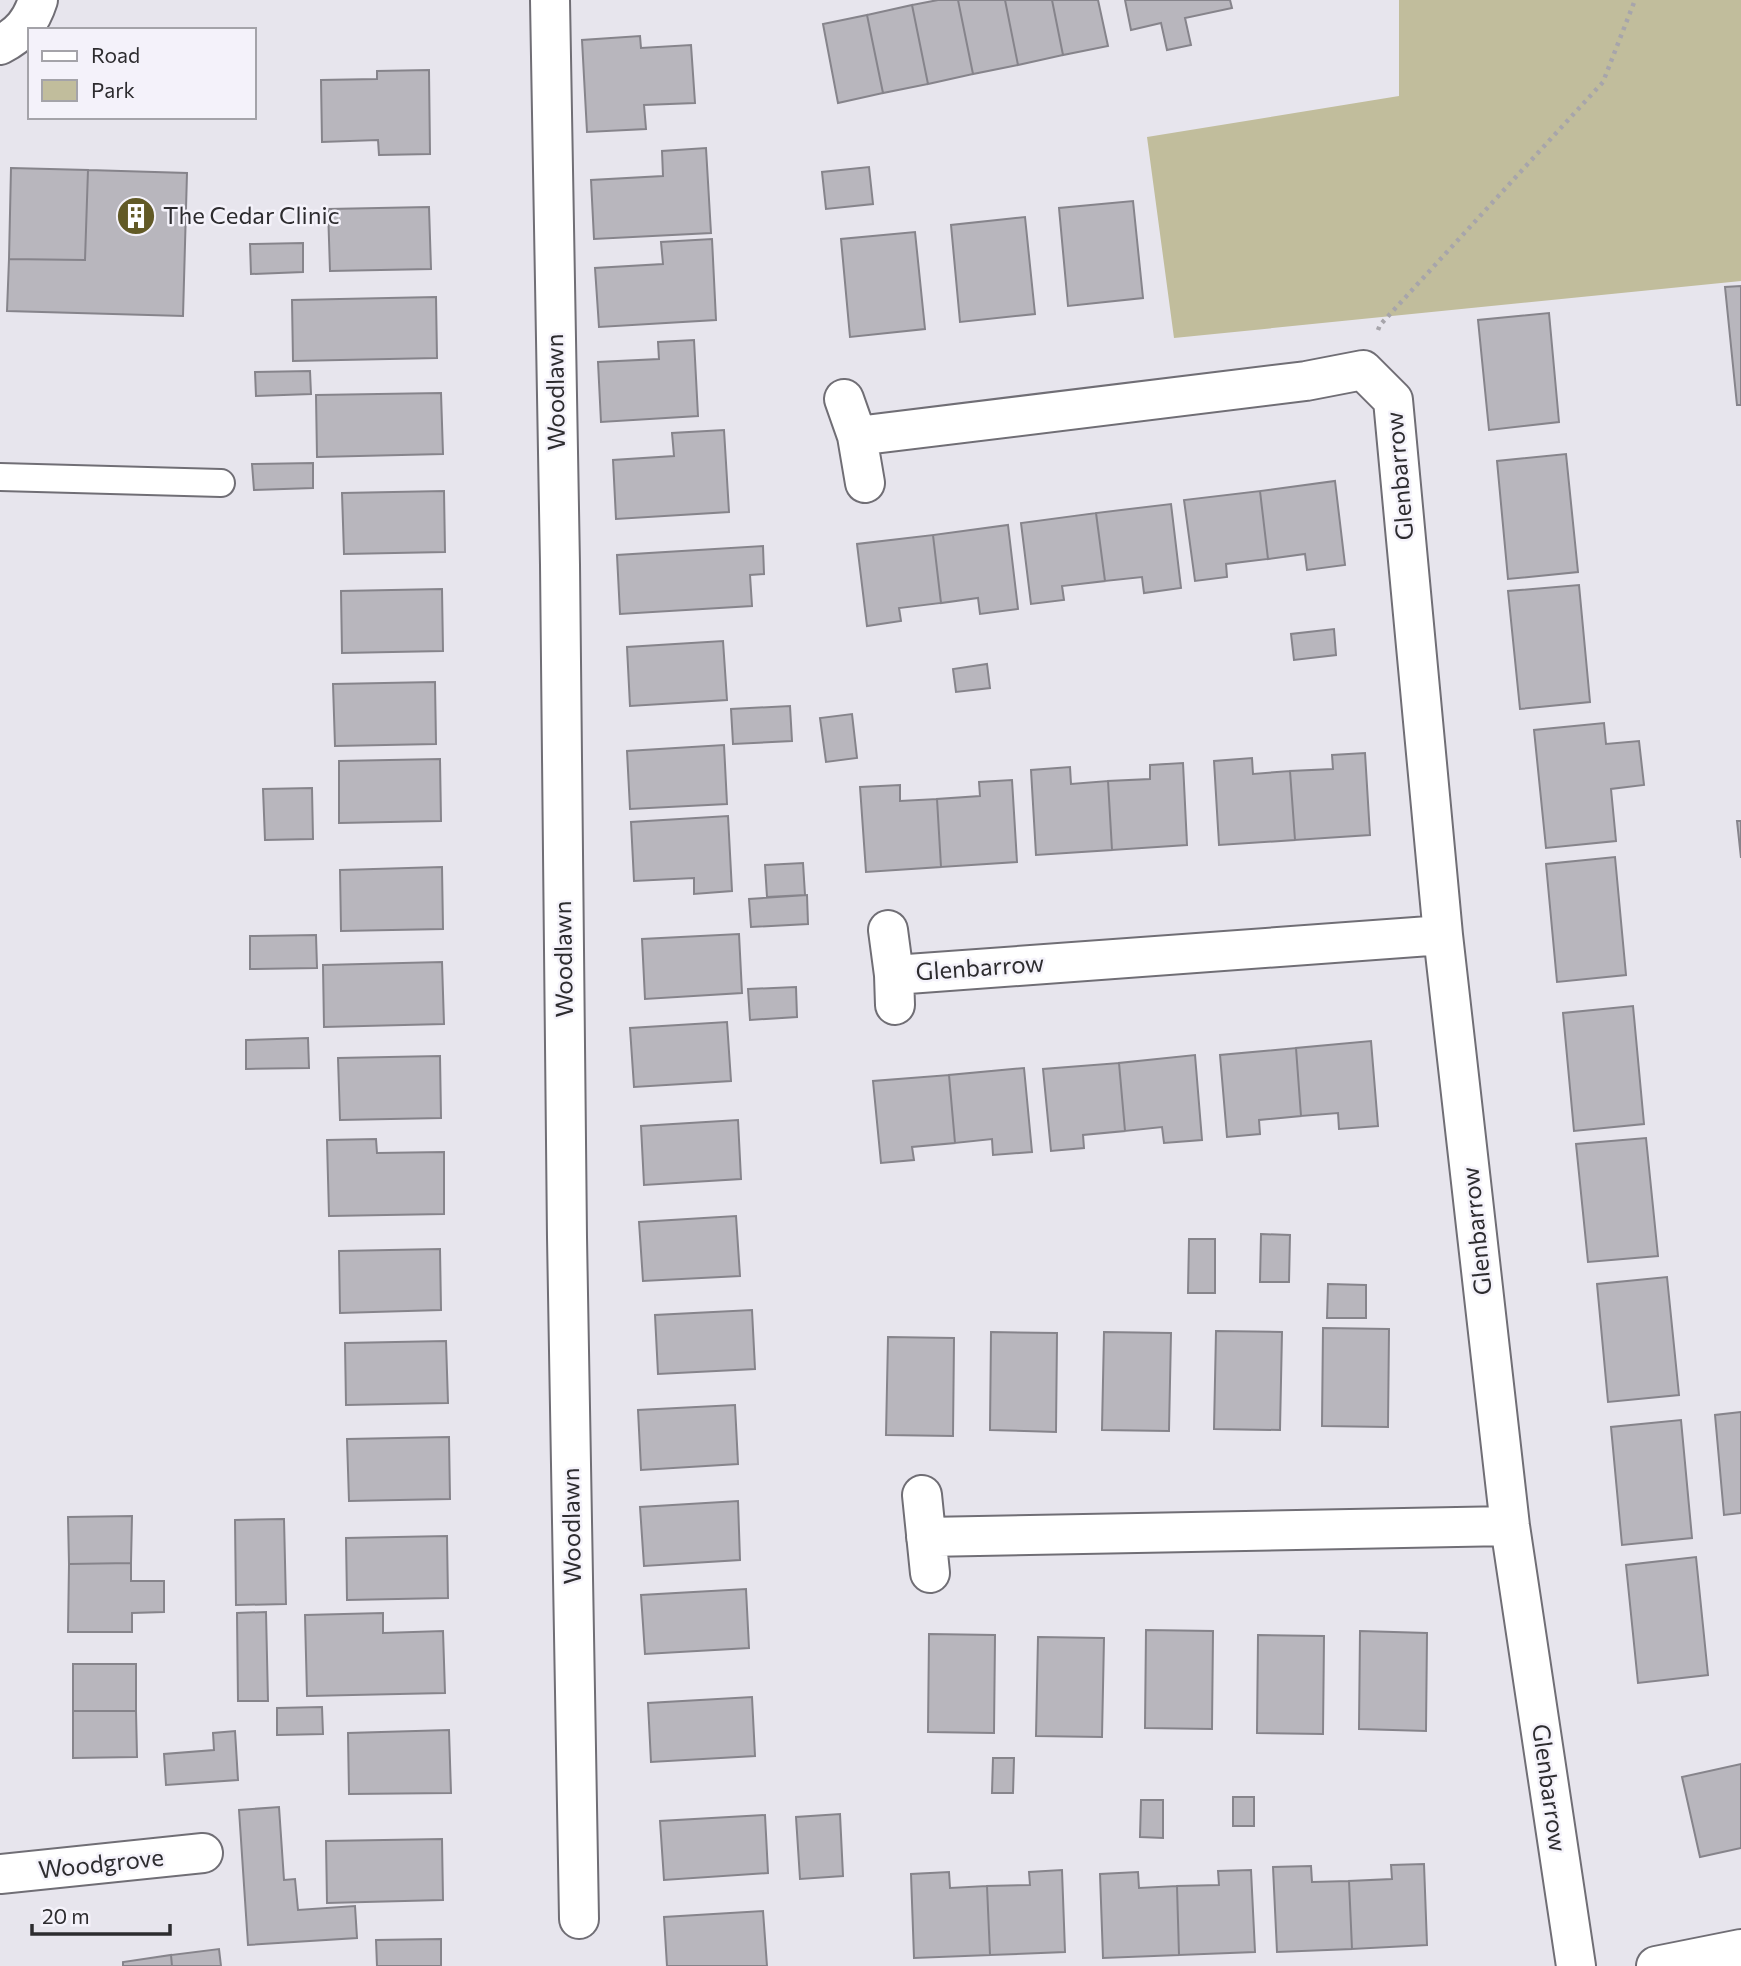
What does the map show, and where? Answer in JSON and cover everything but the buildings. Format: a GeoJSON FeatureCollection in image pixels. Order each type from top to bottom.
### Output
{"type":"FeatureCollection","features":[{"type":"Feature","properties":{"kind":"street"},"geometry":{"type":"LineString","coordinates":[[0,45],[18,35],[31,20],[39,0]]}},
{"type":"Feature","properties":{"kind":"street","name":"Woodlawn"},"geometry":{"type":"LineString","coordinates":[[550,0],[579,1919]]}},
{"type":"Feature","properties":{"kind":"street"},"geometry":{"type":"LineString","coordinates":[[857,436],[1306,381],[1363,370]]}},
{"type":"Feature","properties":{"kind":"street","name":"Glenbarrow"},"geometry":{"type":"LineString","coordinates":[[1363,370],[1393,400],[1443,936],[1510,1526],[1576,1966]]}},
{"type":"Feature","properties":{"kind":"street"},"geometry":{"type":"LineString","coordinates":[[844,399],[857,436],[864,482]]}},
{"type":"Feature","properties":{"kind":"street","name":"Glenbarrow"},"geometry":{"type":"LineString","coordinates":[[888,930],[895,990],[1443,936]]}},
{"type":"Feature","properties":{"kind":"street"},"geometry":{"type":"LineString","coordinates":[[922,1495],[928,1555],[1510,1526]]}},
{"type":"Feature","properties":{"kind":"street","name":"Woodgrove"},"geometry":{"type":"LineString","coordinates":[[0,1874],[203,1853]]}},
{"type":"Feature","properties":{"kind":"street"},"geometry":{"type":"LineString","coordinates":[[1656,1966],[1741,1949]]}},
{"type":"Feature","properties":{"kind":"lane"},"geometry":{"type":"LineString","coordinates":[[0,45],[0,60]]}},
{"type":"Feature","properties":{"kind":"lane"},"geometry":{"type":"LineString","coordinates":[[0,477],[222,483]]}},
{"type":"Feature","properties":{"kind":"path"},"geometry":{"type":"LineString","coordinates":[[1363,370],[1380,325],[1603,82],[1635,0]]}},
{"type":"Feature","properties":{"kind":"green space"},"geometry":{"type":"Polygon","coordinates":[[[1399,0],[1741,0],[1741,281],[1174,338],[1147,137],[1399,96],[1399,0]]]}},
{"type":"Feature","properties":{"kind":"place","name":"The Cedar Clinic"},"geometry":{"type":"Point","coordinates":[136,216]}}]}
